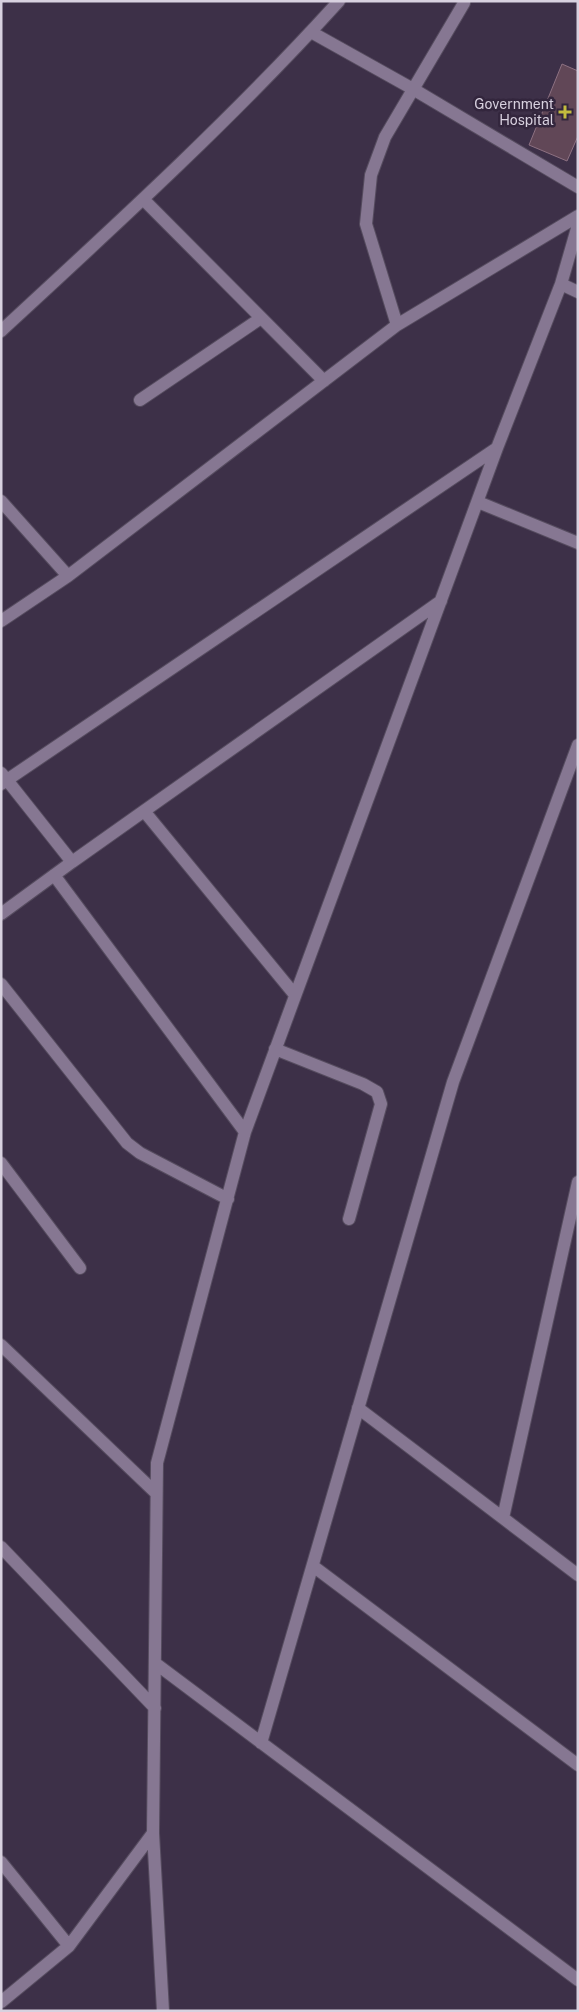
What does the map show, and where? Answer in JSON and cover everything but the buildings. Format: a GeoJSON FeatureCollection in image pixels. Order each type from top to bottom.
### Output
{"type":"FeatureCollection","features":[{"type":"Feature","properties":{"kind":"street"},"geometry":{"type":"LineString","coordinates":[[1,331],[144,200],[311,32],[339,1]]}},
{"type":"Feature","properties":{"kind":"street"},"geometry":{"type":"LineString","coordinates":[[396,325],[366,224],[371,175],[386,137],[464,3]]}},
{"type":"Feature","properties":{"kind":"street"},"geometry":{"type":"LineString","coordinates":[[311,32],[413,89],[578,188]]}},
{"type":"Feature","properties":{"kind":"street"},"geometry":{"type":"LineString","coordinates":[[144,200],[324,381]]}},
{"type":"Feature","properties":{"kind":"street"},"geometry":{"type":"LineString","coordinates":[[1,622],[68,576],[396,325],[578,216]]}},
{"type":"Feature","properties":{"kind":"street"},"geometry":{"type":"LineString","coordinates":[[163,2011],[153,1833],[157,1463],[246,1132],[497,448],[561,284],[578,225]]}},
{"type":"Feature","properties":{"kind":"street"},"geometry":{"type":"LineString","coordinates":[[561,284],[578,292]]}},
{"type":"Feature","properties":{"kind":"street"},"geometry":{"type":"LineString","coordinates":[[140,400],[261,318]]}},
{"type":"Feature","properties":{"kind":"street"},"geometry":{"type":"LineString","coordinates":[[72,862],[3,779],[497,448]]}},
{"type":"Feature","properties":{"kind":"street"},"geometry":{"type":"LineString","coordinates":[[1,501],[68,576]]}},
{"type":"Feature","properties":{"kind":"street"},"geometry":{"type":"LineString","coordinates":[[478,502],[578,544]]}},
{"type":"Feature","properties":{"kind":"street"},"geometry":{"type":"LineString","coordinates":[[1,914],[441,601]]}},
{"type":"Feature","properties":{"kind":"street"},"geometry":{"type":"LineString","coordinates":[[261,1744],[453,1082],[578,745]]}},
{"type":"Feature","properties":{"kind":"street"},"geometry":{"type":"LineString","coordinates":[[144,812],[295,995]]}},
{"type":"Feature","properties":{"kind":"street"},"geometry":{"type":"LineString","coordinates":[[54,876],[246,1132]]}},
{"type":"Feature","properties":{"kind":"street"},"geometry":{"type":"LineString","coordinates":[[1,984],[127,1143],[140,1153],[228,1199]]}},
{"type":"Feature","properties":{"kind":"street"},"geometry":{"type":"LineString","coordinates":[[275,1049],[363,1084],[377,1092],[381,1104],[349,1219]]}},
{"type":"Feature","properties":{"kind":"street"},"geometry":{"type":"LineString","coordinates":[[1,1163],[80,1268]]}},
{"type":"Feature","properties":{"kind":"street"},"geometry":{"type":"LineString","coordinates":[[503,1518],[578,1182]]}},
{"type":"Feature","properties":{"kind":"street"},"geometry":{"type":"LineString","coordinates":[[6,1349],[156,1493]]}},
{"type":"Feature","properties":{"kind":"street"},"geometry":{"type":"LineString","coordinates":[[358,1408],[578,1575]]}},
{"type":"Feature","properties":{"kind":"street"},"geometry":{"type":"LineString","coordinates":[[1,1547],[155,1708]]}},
{"type":"Feature","properties":{"kind":"street"},"geometry":{"type":"LineString","coordinates":[[313,1566],[578,1765]]}},
{"type":"Feature","properties":{"kind":"street"},"geometry":{"type":"LineString","coordinates":[[155,1663],[578,1980]]}},
{"type":"Feature","properties":{"kind":"street"},"geometry":{"type":"LineString","coordinates":[[1,2002],[70,1946],[153,1833]]}},
{"type":"Feature","properties":{"kind":"street"},"geometry":{"type":"LineString","coordinates":[[1,1862],[70,1946]]}},
{"type":"Feature","properties":{"kind":"place","name":"Government Hospital"},"geometry":{"type":"Point","coordinates":[565,112]}}]}
